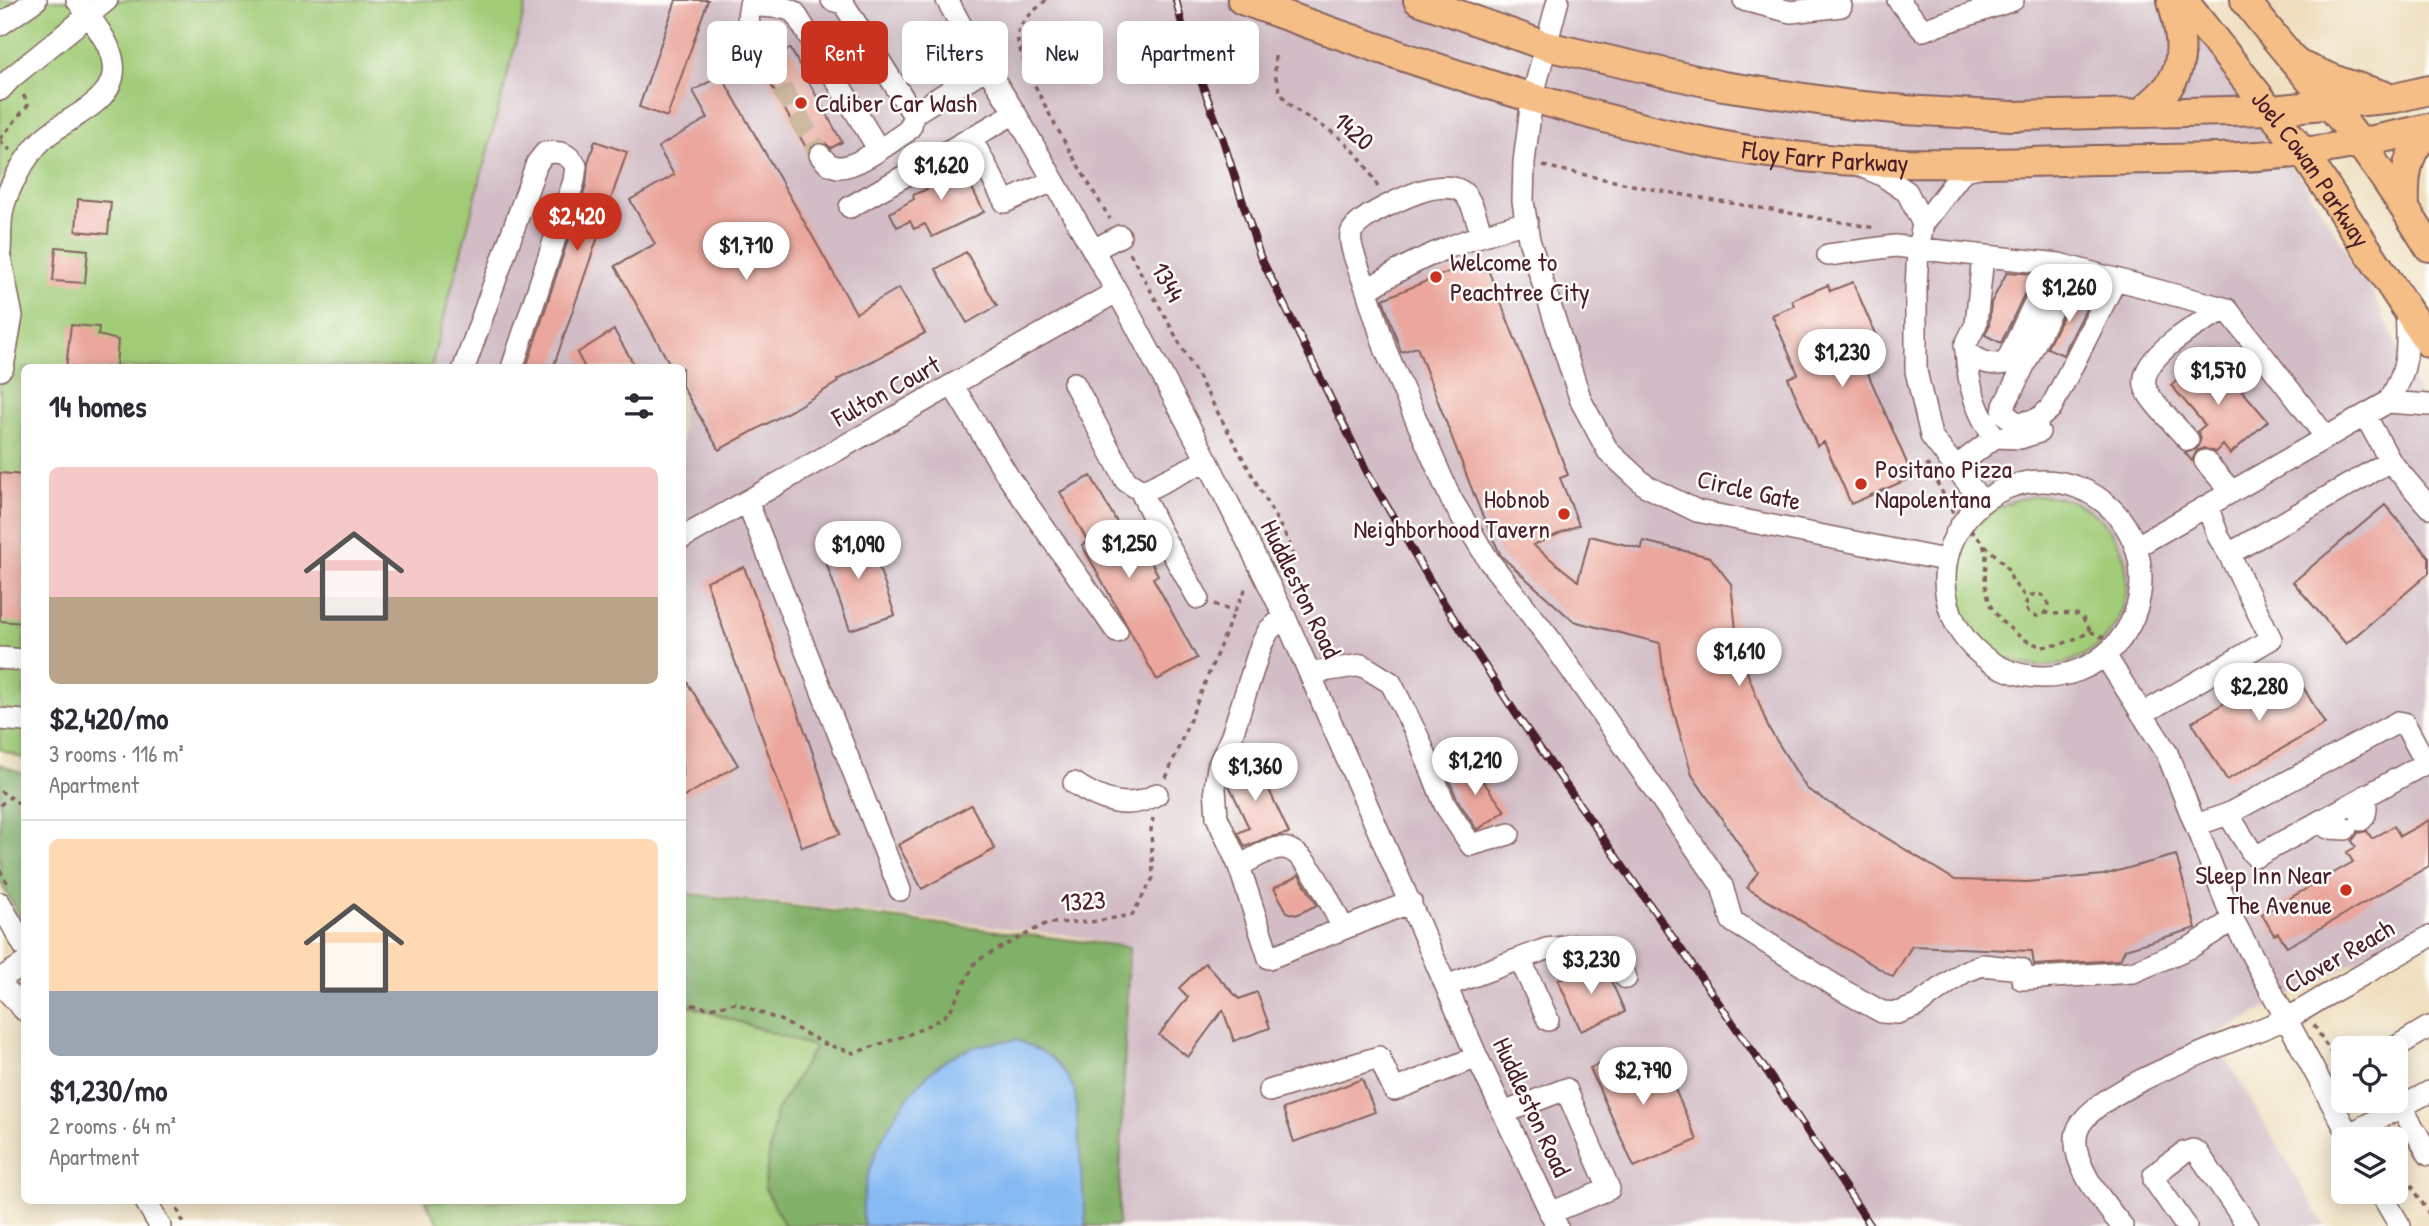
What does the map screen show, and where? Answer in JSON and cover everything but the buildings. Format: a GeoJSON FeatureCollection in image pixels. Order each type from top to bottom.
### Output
{"type":"FeatureCollection","features":[{"type":"Feature","properties":{"kind":"main road","name":"Floy Farr Parkway"},"geometry":{"type":"LineString","coordinates":[[1418,0],[1546,46],[1723,86],[1852,104],[2012,116],[2271,110],[2395,98],[2429,90]]}},
{"type":"Feature","properties":{"kind":"main road"},"geometry":{"type":"LineString","coordinates":[[2141,113],[2173,81],[2180,60],[2180,30],[2172,0]]}},
{"type":"Feature","properties":{"kind":"main road","name":"Joel Cowan Parkway"},"geometry":{"type":"LineString","coordinates":[[2183,0],[2303,152],[2429,343]]}},
{"type":"Feature","properties":{"kind":"main road","name":"Joel Cowan Parkway"},"geometry":{"type":"LineString","coordinates":[[2245,0],[2359,143],[2429,247]]}},
{"type":"Feature","properties":{"kind":"main road","name":"Floy Farr Parkway"},"geometry":{"type":"LineString","coordinates":[[1245,1],[1532,99],[1722,145],[1762,152],[1844,159],[1999,163],[2154,159],[2303,152],[2429,130]]}},
{"type":"Feature","properties":{"kind":"main road"},"geometry":{"type":"LineString","coordinates":[[2292,61],[2340,82],[2395,98]]}},
{"type":"Feature","properties":{"kind":"main road"},"geometry":{"type":"LineString","coordinates":[[2405,208],[2404,185],[2410,157],[2429,130]]}},
{"type":"Feature","properties":{"kind":"street"},"geometry":{"type":"LineString","coordinates":[[0,25],[36,0]]}},
{"type":"Feature","properties":{"kind":"street"},"geometry":{"type":"LineString","coordinates":[[0,90],[83,8],[107,0]]}},
{"type":"Feature","properties":{"kind":"street"},"geometry":{"type":"LineString","coordinates":[[820,155],[828,164],[839,167],[851,164],[906,132],[911,126],[913,114],[843,3],[832,0]]}},
{"type":"Feature","properties":{"kind":"street","name":"Huddleston Road"},"geometry":{"type":"LineString","coordinates":[[947,0],[959,21]]}},
{"type":"Feature","properties":{"kind":"street","name":"Circle Gate"},"geometry":{"type":"LineString","coordinates":[[1558,0],[1532,99],[1524,162],[1523,201],[1529,240],[1581,401],[1608,451],[1646,485],[1697,511],[1945,560]]}},
{"type":"Feature","properties":{"kind":"street"},"geometry":{"type":"LineString","coordinates":[[1744,0],[1791,12],[1841,6],[1835,0]]}},
{"type":"Feature","properties":{"kind":"street"},"geometry":{"type":"LineString","coordinates":[[1898,0],[1923,30],[2013,0]]}},
{"type":"Feature","properties":{"kind":"street"},"geometry":{"type":"LineString","coordinates":[[748,21],[751,2],[762,8],[789,8],[795,13],[879,150]]}},
{"type":"Feature","properties":{"kind":"street"},"geometry":{"type":"LineString","coordinates":[[0,251],[2,211],[18,172],[43,139],[94,104],[109,89],[114,65],[110,46],[83,8]]}},
{"type":"Feature","properties":{"kind":"street"},"geometry":{"type":"LineString","coordinates":[[913,114],[961,84]]}},
{"type":"Feature","properties":{"kind":"street","name":"Huddleston Road"},"geometry":{"type":"LineString","coordinates":[[996,84],[1116,292],[1206,460],[1285,617],[1477,1057],[1553,1219]]}},
{"type":"Feature","properties":{"kind":"street"},"geometry":{"type":"LineString","coordinates":[[850,207],[1015,113]]}},
{"type":"Feature","properties":{"kind":"street"},"geometry":{"type":"LineString","coordinates":[[971,138],[1005,202],[1053,181]]}},
{"type":"Feature","properties":{"kind":"street"},"geometry":{"type":"LineString","coordinates":[[465,364],[537,163],[545,153],[558,151],[570,156],[576,166],[574,181],[513,364]]}},
{"type":"Feature","properties":{"kind":"street"},"geometry":{"type":"LineString","coordinates":[[1844,159],[1882,174],[1907,192],[1923,224]]}},
{"type":"Feature","properties":{"kind":"street"},"geometry":{"type":"LineString","coordinates":[[1980,499],[1931,436],[1916,371],[1918,248],[1923,224],[1964,170],[1999,163]]}},
{"type":"Feature","properties":{"kind":"street"},"geometry":{"type":"LineString","coordinates":[[1482,235],[1469,199],[1462,192],[1449,187],[1428,189],[1361,220],[1354,226],[1350,236],[1386,351],[1451,499],[1489,561],[1549,638],[1722,886],[1732,921],[1882,1012],[1898,1013],[1916,1006],[1964,972],[1982,965],[2021,969],[2022,979],[2133,972],[2191,947],[2233,920]]}},
{"type":"Feature","properties":{"kind":"street"},"geometry":{"type":"LineString","coordinates":[[1367,291],[1390,274],[1482,235],[1527,222]]}},
{"type":"Feature","properties":{"kind":"street"},"geometry":{"type":"LineString","coordinates":[[1093,250],[1120,236]]}},
{"type":"Feature","properties":{"kind":"street"},"geometry":{"type":"LineString","coordinates":[[1828,255],[1895,246],[2062,266],[2227,309],[2326,437]]}},
{"type":"Feature","properties":{"kind":"street"},"geometry":{"type":"LineString","coordinates":[[1983,256],[1976,324],[1965,346],[1968,382],[1986,426],[1995,438]]}},
{"type":"Feature","properties":{"kind":"street"},"geometry":{"type":"LineString","coordinates":[[0,257],[12,316],[3,367],[0,370]]}},
{"type":"Feature","properties":{"kind":"street"},"geometry":{"type":"LineString","coordinates":[[1966,351],[1993,365],[2006,363],[2062,266]]}},
{"type":"Feature","properties":{"kind":"street"},"geometry":{"type":"LineString","coordinates":[[1995,438],[1995,424],[2003,413],[2062,266]]}},
{"type":"Feature","properties":{"kind":"street"},"geometry":{"type":"LineString","coordinates":[[1955,467],[1995,438],[2020,438],[2037,433],[2050,428],[2065,412],[2122,281]]}},
{"type":"Feature","properties":{"kind":"street"},"geometry":{"type":"LineString","coordinates":[[2003,413],[2018,424],[2038,419],[2051,408],[2122,281]]}},
{"type":"Feature","properties":{"kind":"street","name":"Fulton Court"},"geometry":{"type":"LineString","coordinates":[[686,536],[1116,292]]}},
{"type":"Feature","properties":{"kind":"street"},"geometry":{"type":"LineString","coordinates":[[2188,440],[2146,390],[2144,379],[2147,369],[2164,349],[2202,321],[2227,309]]}},
{"type":"Feature","properties":{"kind":"street"},"geometry":{"type":"LineString","coordinates":[[2139,545],[2388,402],[2404,373],[2407,357],[2406,309]]}},
{"type":"Feature","properties":{"kind":"street"},"geometry":{"type":"LineString","coordinates":[[1074,383],[1126,481],[1140,490],[1198,598]]}},
{"type":"Feature","properties":{"kind":"street"},"geometry":{"type":"LineString","coordinates":[[953,386],[1009,478],[1117,632]]}},
{"type":"Feature","properties":{"kind":"street"},"geometry":{"type":"LineString","coordinates":[[2388,402],[2429,405]]}},
{"type":"Feature","properties":{"kind":"street"},"geometry":{"type":"LineString","coordinates":[[2365,415],[2390,461],[2429,507]]}},
{"type":"Feature","properties":{"kind":"street"},"geometry":{"type":"LineString","coordinates":[[1140,490],[1148,489],[1206,460]]}},
{"type":"Feature","properties":{"kind":"street"},"geometry":{"type":"LineString","coordinates":[[2205,461],[2232,492]]}},
{"type":"Feature","properties":{"kind":"street"},"geometry":{"type":"LineString","coordinates":[[2228,554],[2390,461]]}},
{"type":"Feature","properties":{"kind":"street"},"geometry":{"type":"LineString","coordinates":[[2036,481],[2066,484],[2093,495],[2118,516],[2139,545],[2143,577],[2137,608],[2128,631],[2116,648],[2088,668],[2062,676],[2032,678],[2006,671],[1978,655],[1960,634],[1946,601],[1945,560],[1956,534],[1980,499],[2005,487],[2036,481]]}},
{"type":"Feature","properties":{"kind":"street"},"geometry":{"type":"LineString","coordinates":[[747,501],[900,890]]}},
{"type":"Feature","properties":{"kind":"street"},"geometry":{"type":"LineString","coordinates":[[2142,714],[2271,639],[2219,538],[2207,506]]}},
{"type":"Feature","properties":{"kind":"street"},"geometry":{"type":"LineString","coordinates":[[1285,617],[1269,630],[1261,645],[1232,735],[1218,767],[1215,788],[1217,817],[1239,866],[1269,958],[1411,902]]}},
{"type":"Feature","properties":{"kind":"street"},"geometry":{"type":"LineString","coordinates":[[2105,657],[2167,753],[2233,920],[2285,1019],[2156,1074],[2109,1097],[2090,1111],[2077,1131],[2077,1149],[2089,1182],[2122,1226]]}},
{"type":"Feature","properties":{"kind":"street"},"geometry":{"type":"LineString","coordinates":[[0,658],[21,660]]}},
{"type":"Feature","properties":{"kind":"street"},"geometry":{"type":"LineString","coordinates":[[1310,673],[1362,665],[1391,683],[1419,740],[1445,805],[1471,845],[1509,834]]}},
{"type":"Feature","properties":{"kind":"street"},"geometry":{"type":"LineString","coordinates":[[0,719],[21,721]]}},
{"type":"Feature","properties":{"kind":"street"},"geometry":{"type":"LineString","coordinates":[[2196,825],[2228,814],[2398,722],[2404,723],[2424,759],[2424,764],[2257,856],[2253,854],[2228,814]]}},
{"type":"Feature","properties":{"kind":"street"},"geometry":{"type":"LineString","coordinates":[[1074,783],[1095,797],[1124,804],[1147,800],[1157,794]]}},
{"type":"Feature","properties":{"kind":"street"},"geometry":{"type":"LineString","coordinates":[[2320,821],[2328,828],[2353,825],[2365,816],[2365,796]]}},
{"type":"Feature","properties":{"kind":"street"},"geometry":{"type":"LineString","coordinates":[[1239,866],[1276,848],[1292,849],[1309,866],[1343,928]]}},
{"type":"Feature","properties":{"kind":"street"},"geometry":{"type":"LineString","coordinates":[[0,903],[21,941]]}},
{"type":"Feature","properties":{"kind":"street","name":"Clover Reach"},"geometry":{"type":"LineString","coordinates":[[2344,1127],[2285,1019],[2428,941]]}},
{"type":"Feature","properties":{"kind":"street"},"geometry":{"type":"LineString","coordinates":[[1446,986],[1546,949],[1583,945],[1606,949],[1626,978]]}},
{"type":"Feature","properties":{"kind":"street"},"geometry":{"type":"LineString","coordinates":[[1520,959],[1548,1020]]}},
{"type":"Feature","properties":{"kind":"street"},"geometry":{"type":"LineString","coordinates":[[21,966],[0,981],[21,1006]]}},
{"type":"Feature","properties":{"kind":"street"},"geometry":{"type":"LineString","coordinates":[[2408,1040],[2429,1027]]}},
{"type":"Feature","properties":{"kind":"street"},"geometry":{"type":"LineString","coordinates":[[1269,1091],[1379,1057],[1394,1090],[1477,1057]]}},
{"type":"Feature","properties":{"kind":"street"},"geometry":{"type":"LineString","coordinates":[[1503,1113],[1566,1089],[1609,1189],[1553,1219]]}},
{"type":"Feature","properties":{"kind":"street"},"geometry":{"type":"LineString","coordinates":[[2408,1099],[2429,1092]]}},
{"type":"Feature","properties":{"kind":"street"},"geometry":{"type":"LineString","coordinates":[[2363,1127],[2384,1113]]}},
{"type":"Feature","properties":{"kind":"street"},"geometry":{"type":"LineString","coordinates":[[2404,1113],[2429,1155]]}},
{"type":"Feature","properties":{"kind":"street"},"geometry":{"type":"LineString","coordinates":[[2186,1226],[2154,1180],[2154,1175],[2183,1153],[2193,1150],[2198,1153],[2248,1226]]}},
{"type":"Feature","properties":{"kind":"street"},"geometry":{"type":"LineString","coordinates":[[147,1204],[160,1226]]}},
{"type":"Feature","properties":{"kind":"street"},"geometry":{"type":"LineString","coordinates":[[2386,1204],[2395,1224]]}},
{"type":"Feature","properties":{"kind":"path","name":"1344"},"geometry":{"type":"LineString","coordinates":[[1046,0],[1029,16],[1017,33],[1018,50],[1049,115],[1120,236],[1289,542],[1293,555],[1288,565],[1266,579]]}},
{"type":"Feature","properties":{"kind":"path","name":"1420"},"geometry":{"type":"LineString","coordinates":[[1275,56],[1274,76],[1281,94],[1296,111],[1338,137],[1362,160],[1374,179],[1386,208]]}},
{"type":"Feature","properties":{"kind":"path"},"geometry":{"type":"LineString","coordinates":[[0,139],[28,105],[22,92]]}},
{"type":"Feature","properties":{"kind":"path"},"geometry":{"type":"LineString","coordinates":[[1983,544],[2006,566],[2013,582],[2028,600]]}},
{"type":"Feature","properties":{"kind":"path","name":"1323"},"geometry":{"type":"LineString","coordinates":[[686,1004],[709,1008],[735,1003],[780,1020],[825,1044],[854,1054],[910,1034],[943,1018],[951,1009],[976,961],[1047,923],[1091,922],[1132,915],[1153,878],[1151,830],[1157,794],[1245,590],[1266,579]]}},
{"type":"Feature","properties":{"kind":"path"},"geometry":{"type":"LineString","coordinates":[[2044,613],[2047,600],[2038,594],[2030,596],[2027,611],[2036,617],[2044,613],[2071,612],[2081,615],[2091,632]]}},
{"type":"Feature","properties":{"kind":"path"},"geometry":{"type":"LineString","coordinates":[[0,791],[21,805]]}},
{"type":"Feature","properties":{"kind":"path"},"geometry":{"type":"LineString","coordinates":[[0,805],[10,797]]}},
{"type":"Feature","properties":{"kind":"path"},"geometry":{"type":"LineString","coordinates":[[2304,1008],[2331,1053]]}},
{"type":"Feature","properties":{"kind":"path"},"geometry":{"type":"LineString","coordinates":[[2408,1179],[2429,1214]]}},
{"type":"Feature","properties":{"kind":"path"},"geometry":{"type":"LineString","coordinates":[[175,1204],[185,1226]]}},
{"type":"Feature","properties":{"kind":"shaded area"},"geometry":{"type":"Polygon","coordinates":[[[527,0],[2188,0],[2200,14],[2374,295],[2429,416],[2429,923],[2213,1036],[2325,1226],[1118,1226],[1129,947],[1067,935],[686,891],[686,364],[432,364],[527,0]]]}},
{"type":"Feature","properties":{"kind":"green space"},"geometry":{"type":"Polygon","coordinates":[[[0,0],[527,0],[432,364],[21,364],[21,758],[0,749],[0,0]]]}},
{"type":"Feature","properties":{"kind":"green space"},"geometry":{"type":"Polygon","coordinates":[[[2042,496],[2075,502],[2102,521],[2121,548],[2127,581],[2121,614],[2102,641],[2075,660],[2042,666],[2009,660],[1982,641],[1963,614],[1957,581],[1963,548],[1982,521],[2009,502],[2042,496]]]}},
{"type":"Feature","properties":{"kind":"green space"},"geometry":{"type":"Polygon","coordinates":[[[0,764],[21,773],[21,919],[0,882],[0,764]]]}},
{"type":"Feature","properties":{"kind":"green space"},"geometry":{"type":"Polygon","coordinates":[[[686,893],[1129,947],[1118,1226],[785,1226],[764,1187],[776,1112],[815,1047],[686,1004],[686,893]]]}},
{"type":"Feature","properties":{"kind":"green space"},"geometry":{"type":"Polygon","coordinates":[[[686,1005],[815,1047],[776,1112],[764,1187],[785,1226],[440,1226],[427,1204],[686,1204],[686,1005]]]}},
{"type":"Feature","properties":{"kind":"water"},"geometry":{"type":"Polygon","coordinates":[[[1017,1040],[1052,1058],[1064,1071],[1075,1091],[1086,1226],[864,1226],[863,1203],[867,1178],[888,1127],[903,1103],[940,1065],[959,1053],[987,1044],[1017,1040]]]}},
{"type":"Feature","properties":{"kind":"tunnel"},"geometry":{"type":"LineString","coordinates":[[779,84],[820,155]]}},
{"type":"Feature","properties":{"kind":"railway"},"geometry":{"type":"LineString","coordinates":[[1176,0],[1187,44],[1222,137],[1260,256],[1367,472],[1436,591],[1518,717],[1770,1076],[1871,1226]]}},
{"type":"Feature","properties":{"kind":"place","name":"Caliber Car Wash"},"geometry":{"type":"Point","coordinates":[801,103]}},
{"type":"Feature","properties":{"kind":"place","name":"Welcome to Peachtree City"},"geometry":{"type":"Point","coordinates":[1436,277]}},
{"type":"Feature","properties":{"kind":"place","name":"Positano Pizza Napolentana"},"geometry":{"type":"Point","coordinates":[1861,484]}},
{"type":"Feature","properties":{"kind":"place","name":"Hobnob Neighborhood Tavern"},"geometry":{"type":"Point","coordinates":[1564,514]}},
{"type":"Feature","properties":{"kind":"place","name":"Sleep Inn Near The Avenue"},"geometry":{"type":"Point","coordinates":[2346,890]}}]}
